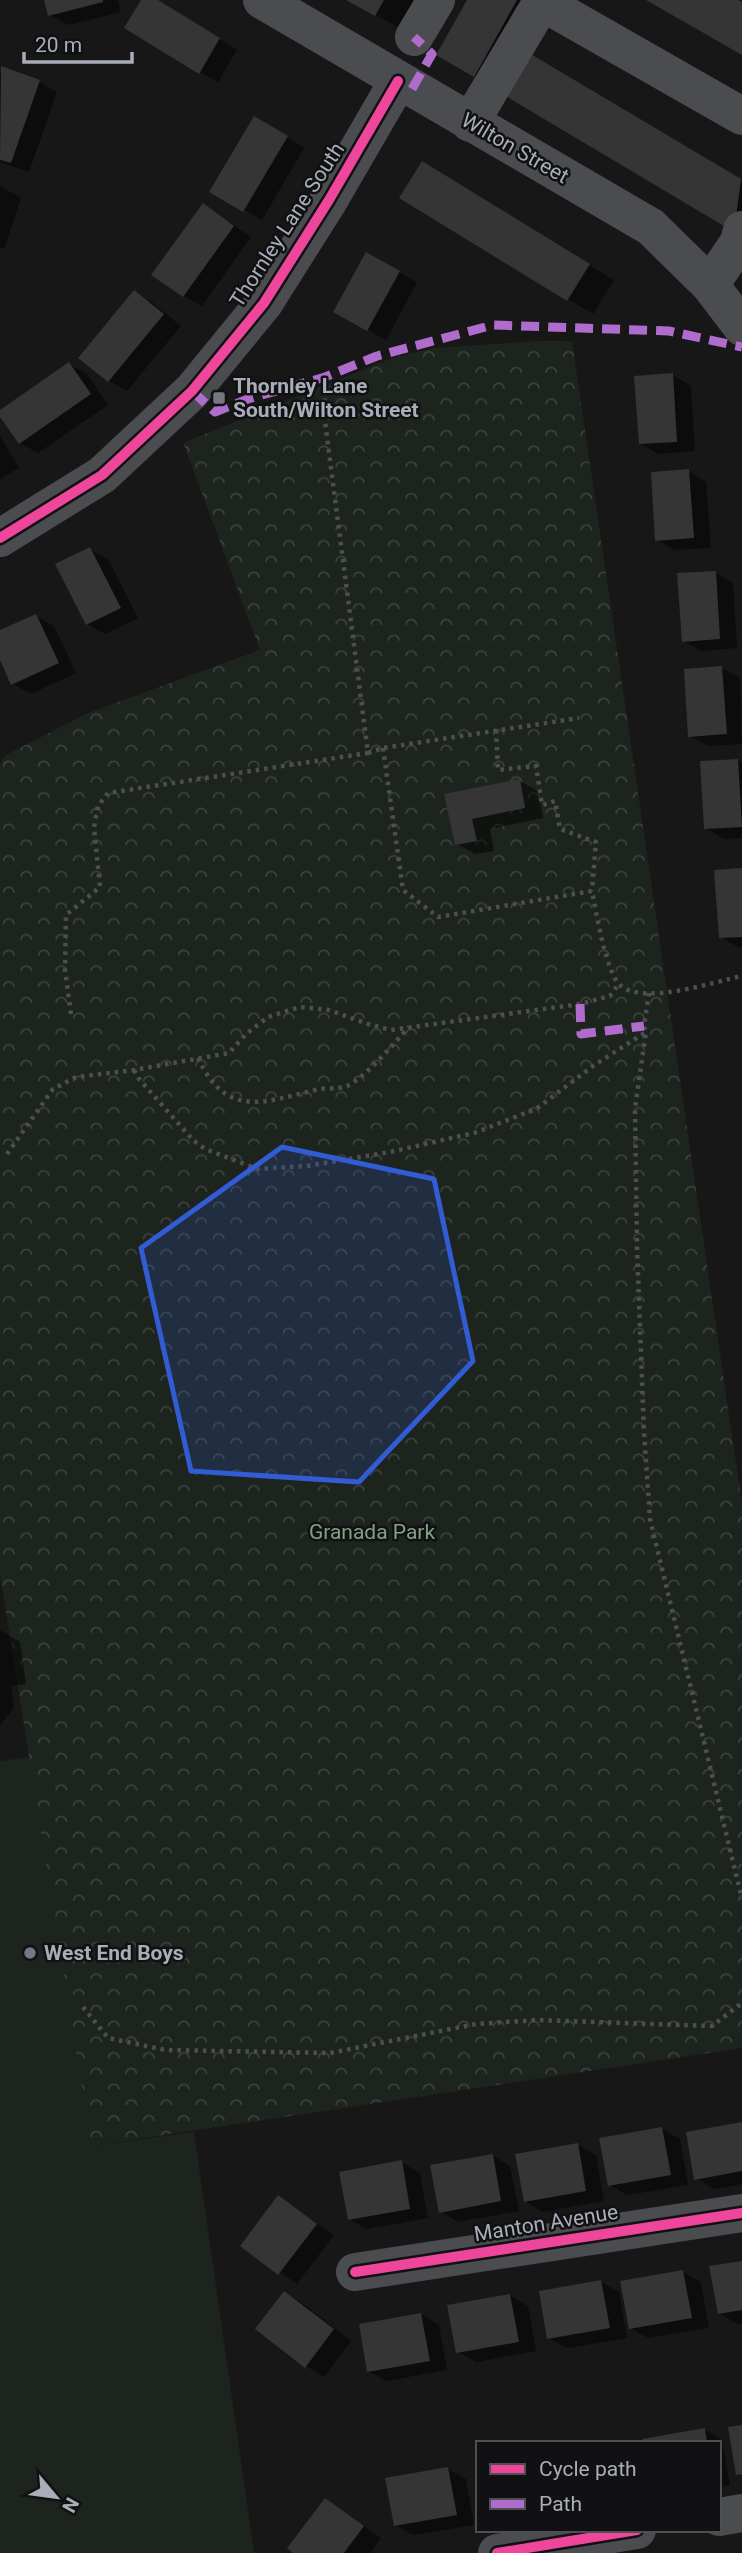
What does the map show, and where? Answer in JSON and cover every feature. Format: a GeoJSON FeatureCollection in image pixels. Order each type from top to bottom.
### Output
{"type":"FeatureCollection","features":[{"type":"Feature","properties":{"kind":"street","name":"Wilton Street"},"geometry":{"type":"LineString","coordinates":[[262,0],[651,227],[710,285],[742,327]]}},
{"type":"Feature","properties":{"kind":"street"},"geometry":{"type":"LineString","coordinates":[[414,37],[436,0]]}},
{"type":"Feature","properties":{"kind":"street"},"geometry":{"type":"LineString","coordinates":[[470,122],[542,1],[742,116]]}},
{"type":"Feature","properties":{"kind":"street","name":"Thornley Lane South"},"geometry":{"type":"LineString","coordinates":[[0,538],[102,475],[192,391],[264,303],[329,200],[398,80]]}},
{"type":"Feature","properties":{"kind":"street"},"geometry":{"type":"LineString","coordinates":[[710,285],[739,242],[742,230]]}},
{"type":"Feature","properties":{"kind":"street","name":"Manton Avenue"},"geometry":{"type":"LineString","coordinates":[[355,2272],[742,2213]]}},
{"type":"Feature","properties":{"kind":"street"},"geometry":{"type":"LineString","coordinates":[[721,2517],[742,2513]]}},
{"type":"Feature","properties":{"kind":"street"},"geometry":{"type":"LineString","coordinates":[[497,2553],[625,2532]]}},
{"type":"Feature","properties":{"kind":"path"},"geometry":{"type":"LineString","coordinates":[[325,377],[324,414],[368,754]]}},
{"type":"Feature","properties":{"kind":"path"},"geometry":{"type":"LineString","coordinates":[[72,1014],[65,970],[66,915],[100,887],[94,827],[97,806],[108,793],[368,754],[383,748],[579,718]]}},
{"type":"Feature","properties":{"kind":"path"},"geometry":{"type":"LineString","coordinates":[[496,730],[498,770],[536,766],[542,805],[555,801],[560,829],[596,842],[592,891],[607,960],[618,985],[635,994],[664,993],[742,976]]}},
{"type":"Feature","properties":{"kind":"path"},"geometry":{"type":"LineString","coordinates":[[383,748],[403,890],[438,917],[592,891]]}},
{"type":"Feature","properties":{"kind":"path"},"geometry":{"type":"LineString","coordinates":[[7,1154],[53,1089],[76,1077],[229,1053],[246,1034],[268,1017],[300,1006],[329,1010],[391,1030],[580,1004],[610,996],[618,985]]}},
{"type":"Feature","properties":{"kind":"path"},"geometry":{"type":"LineString","coordinates":[[649,993],[635,1108],[637,1247],[650,1519],[742,1899]]}},
{"type":"Feature","properties":{"kind":"path"},"geometry":{"type":"LineString","coordinates":[[198,1058],[207,1078],[226,1096],[250,1102],[268,1101],[321,1088],[346,1087],[368,1070],[409,1027]]}},
{"type":"Feature","properties":{"kind":"path"},"geometry":{"type":"LineString","coordinates":[[134,1070],[139,1080],[184,1131],[205,1149],[258,1169],[307,1166],[390,1152],[474,1133],[536,1109],[593,1066],[646,1032]]}},
{"type":"Feature","properties":{"kind":"path"},"geometry":{"type":"LineString","coordinates":[[83,2007],[108,2038],[165,2050],[330,2053],[488,2023],[537,2020],[712,2026],[742,2003]]}},
{"type":"Feature","properties":{"kind":"highlighted area"},"geometry":{"type":"Polygon","coordinates":[[[282,1147],[434,1179],[473,1361],[359,1482],[191,1471],[141,1248],[282,1147]]]}},
{"type":"Feature","properties":{"kind":"green space","name":"Granada Park"},"geometry":{"type":"Polygon","coordinates":[[[572,341],[742,1504],[742,2048],[91,2146],[0,1574],[0,764],[6,755],[88,713],[260,650],[185,442],[392,358],[434,348],[572,341]]]}},
{"type":"Feature","properties":{"kind":"green space"},"geometry":{"type":"Polygon","coordinates":[[[30,1757],[91,2146],[194,2132],[254,2553],[0,2553],[0,1761],[30,1757]]]}},
{"type":"Feature","properties":{"kind":"building"},"geometry":{"type":"Polygon","coordinates":[[[44,0],[103,0],[103,2],[48,16],[44,0]]]}},
{"type":"Feature","properties":{"kind":"building"},"geometry":{"type":"Polygon","coordinates":[[[141,0],[158,0],[220,38],[199,74],[124,28],[141,0]]]}},
{"type":"Feature","properties":{"kind":"building"},"geometry":{"type":"Polygon","coordinates":[[[346,0],[384,0],[375,16],[346,0]]]}},
{"type":"Feature","properties":{"kind":"building"},"geometry":{"type":"Polygon","coordinates":[[[467,0],[517,0],[474,77],[436,55],[467,0]]]}},
{"type":"Feature","properties":{"kind":"building"},"geometry":{"type":"Polygon","coordinates":[[[646,0],[742,2],[742,55],[646,0]]]}},
{"type":"Feature","properties":{"kind":"building"},"geometry":{"type":"Polygon","coordinates":[[[529,53],[741,179],[734,232],[504,95],[529,53]]]}},
{"type":"Feature","properties":{"kind":"building"},"geometry":{"type":"Polygon","coordinates":[[[1,66],[40,80],[11,163],[0,160],[1,66]]]}},
{"type":"Feature","properties":{"kind":"building"},"geometry":{"type":"Polygon","coordinates":[[[254,116],[288,136],[243,212],[209,192],[254,116]]]}},
{"type":"Feature","properties":{"kind":"building"},"geometry":{"type":"Polygon","coordinates":[[[422,161],[590,264],[567,301],[399,198],[422,161]]]}},
{"type":"Feature","properties":{"kind":"building"},"geometry":{"type":"Polygon","coordinates":[[[203,203],[234,226],[183,297],[151,275],[203,203]]]}},
{"type":"Feature","properties":{"kind":"building"},"geometry":{"type":"Polygon","coordinates":[[[366,252],[400,271],[367,331],[333,312],[366,252]]]}},
{"type":"Feature","properties":{"kind":"building"},"geometry":{"type":"Polygon","coordinates":[[[134,290],[164,314],[108,382],[78,358],[134,290]]]}},
{"type":"Feature","properties":{"kind":"building"},"geometry":{"type":"Polygon","coordinates":[[[69,362],[91,394],[19,444],[0,417],[0,410],[69,362]]]}},
{"type":"Feature","properties":{"kind":"building"},"geometry":{"type":"Polygon","coordinates":[[[673,373],[677,442],[639,444],[634,376],[673,373]]]}},
{"type":"Feature","properties":{"kind":"building"},"geometry":{"type":"Polygon","coordinates":[[[689,469],[694,538],[655,541],[651,472],[689,469]]]}},
{"type":"Feature","properties":{"kind":"building"},"geometry":{"type":"Polygon","coordinates":[[[90,547],[121,608],[86,625],[55,564],[90,547]]]}},
{"type":"Feature","properties":{"kind":"building"},"geometry":{"type":"Polygon","coordinates":[[[716,571],[720,639],[682,642],[677,573],[716,571]]]}},
{"type":"Feature","properties":{"kind":"building"},"geometry":{"type":"Polygon","coordinates":[[[36,614],[59,663],[11,685],[0,660],[0,630],[36,614]]]}},
{"type":"Feature","properties":{"kind":"building"},"geometry":{"type":"Polygon","coordinates":[[[722,666],[727,734],[688,737],[684,669],[722,666]]]}},
{"type":"Feature","properties":{"kind":"building"},"geometry":{"type":"Polygon","coordinates":[[[738,759],[742,827],[704,829],[700,761],[738,759]]]}},
{"type":"Feature","properties":{"kind":"building"},"geometry":{"type":"Polygon","coordinates":[[[520,779],[525,808],[472,819],[477,841],[455,845],[444,794],[520,779]]]}},
{"type":"Feature","properties":{"kind":"building"},"geometry":{"type":"Polygon","coordinates":[[[742,868],[742,937],[719,938],[714,870],[742,868]]]}},
{"type":"Feature","properties":{"kind":"building"},"geometry":{"type":"Polygon","coordinates":[[[742,2122],[742,2171],[694,2180],[686,2132],[742,2122]]]}},
{"type":"Feature","properties":{"kind":"building"},"geometry":{"type":"Polygon","coordinates":[[[662,2127],[671,2175],[608,2186],[599,2138],[662,2127]]]}},
{"type":"Feature","properties":{"kind":"building"},"geometry":{"type":"Polygon","coordinates":[[[578,2143],[586,2191],[524,2202],[515,2154],[578,2143]]]}},
{"type":"Feature","properties":{"kind":"building"},"geometry":{"type":"Polygon","coordinates":[[[493,2154],[501,2201],[439,2213],[430,2165],[493,2154]]]}},
{"type":"Feature","properties":{"kind":"building"},"geometry":{"type":"Polygon","coordinates":[[[402,2160],[410,2209],[348,2220],[339,2172],[402,2160]]]}},
{"type":"Feature","properties":{"kind":"building"},"geometry":{"type":"Polygon","coordinates":[[[278,2195],[317,2224],[278,2275],[240,2246],[278,2195]]]}},
{"type":"Feature","properties":{"kind":"building"},"geometry":{"type":"Polygon","coordinates":[[[742,2261],[742,2310],[718,2314],[709,2266],[742,2261]]]}},
{"type":"Feature","properties":{"kind":"building"},"geometry":{"type":"Polygon","coordinates":[[[683,2270],[692,2318],[629,2329],[620,2281],[683,2270]]]}},
{"type":"Feature","properties":{"kind":"building"},"geometry":{"type":"Polygon","coordinates":[[[601,2280],[610,2328],[547,2339],[539,2291],[601,2280]]]}},
{"type":"Feature","properties":{"kind":"building"},"geometry":{"type":"Polygon","coordinates":[[[284,2291],[334,2329],[305,2368],[255,2329],[284,2291]]]}},
{"type":"Feature","properties":{"kind":"building"},"geometry":{"type":"Polygon","coordinates":[[[510,2294],[519,2342],[456,2353],[447,2305],[510,2294]]]}},
{"type":"Feature","properties":{"kind":"building"},"geometry":{"type":"Polygon","coordinates":[[[421,2313],[430,2361],[367,2372],[359,2324],[421,2313]]]}},
{"type":"Feature","properties":{"kind":"building"},"geometry":{"type":"Polygon","coordinates":[[[742,2425],[742,2474],[736,2475],[728,2427],[742,2425]]]}},
{"type":"Feature","properties":{"kind":"building"},"geometry":{"type":"Polygon","coordinates":[[[705,2428],[707,2441],[642,2441],[705,2428]]]}},
{"type":"Feature","properties":{"kind":"building"},"geometry":{"type":"Polygon","coordinates":[[[448,2467],[457,2515],[394,2526],[385,2478],[448,2467]]]}},
{"type":"Feature","properties":{"kind":"building"},"geometry":{"type":"Polygon","coordinates":[[[325,2498],[364,2526],[344,2553],[293,2553],[287,2548],[325,2498]]]}},
{"type":"Feature","properties":{"kind":"marked path"},"geometry":{"type":"LineString","coordinates":[[412,89],[432,54],[414,37]]}},
{"type":"Feature","properties":{"kind":"marked path"},"geometry":{"type":"LineString","coordinates":[[192,391],[215,412],[248,399],[325,377],[377,356],[493,325],[669,331],[742,347]]}},
{"type":"Feature","properties":{"kind":"marked path"},"geometry":{"type":"LineString","coordinates":[[580,1004],[581,1034],[644,1026]]}},
{"type":"Feature","properties":{"kind":"cycle path"},"geometry":{"type":"LineString","coordinates":[[0,538],[102,475],[192,391],[264,303],[329,200],[398,81]]}},
{"type":"Feature","properties":{"kind":"cycle path"},"geometry":{"type":"LineString","coordinates":[[355,2272],[742,2213]]}},
{"type":"Feature","properties":{"kind":"cycle path"},"geometry":{"type":"LineString","coordinates":[[497,2553],[625,2532]]}},
{"type":"Feature","properties":{"kind":"place","name":"Thornley Lane South/Wilton Street"},"geometry":{"type":"Point","coordinates":[219,398]}},
{"type":"Feature","properties":{"kind":"place","name":"West End Boys"},"geometry":{"type":"Point","coordinates":[30,1953]}}]}
